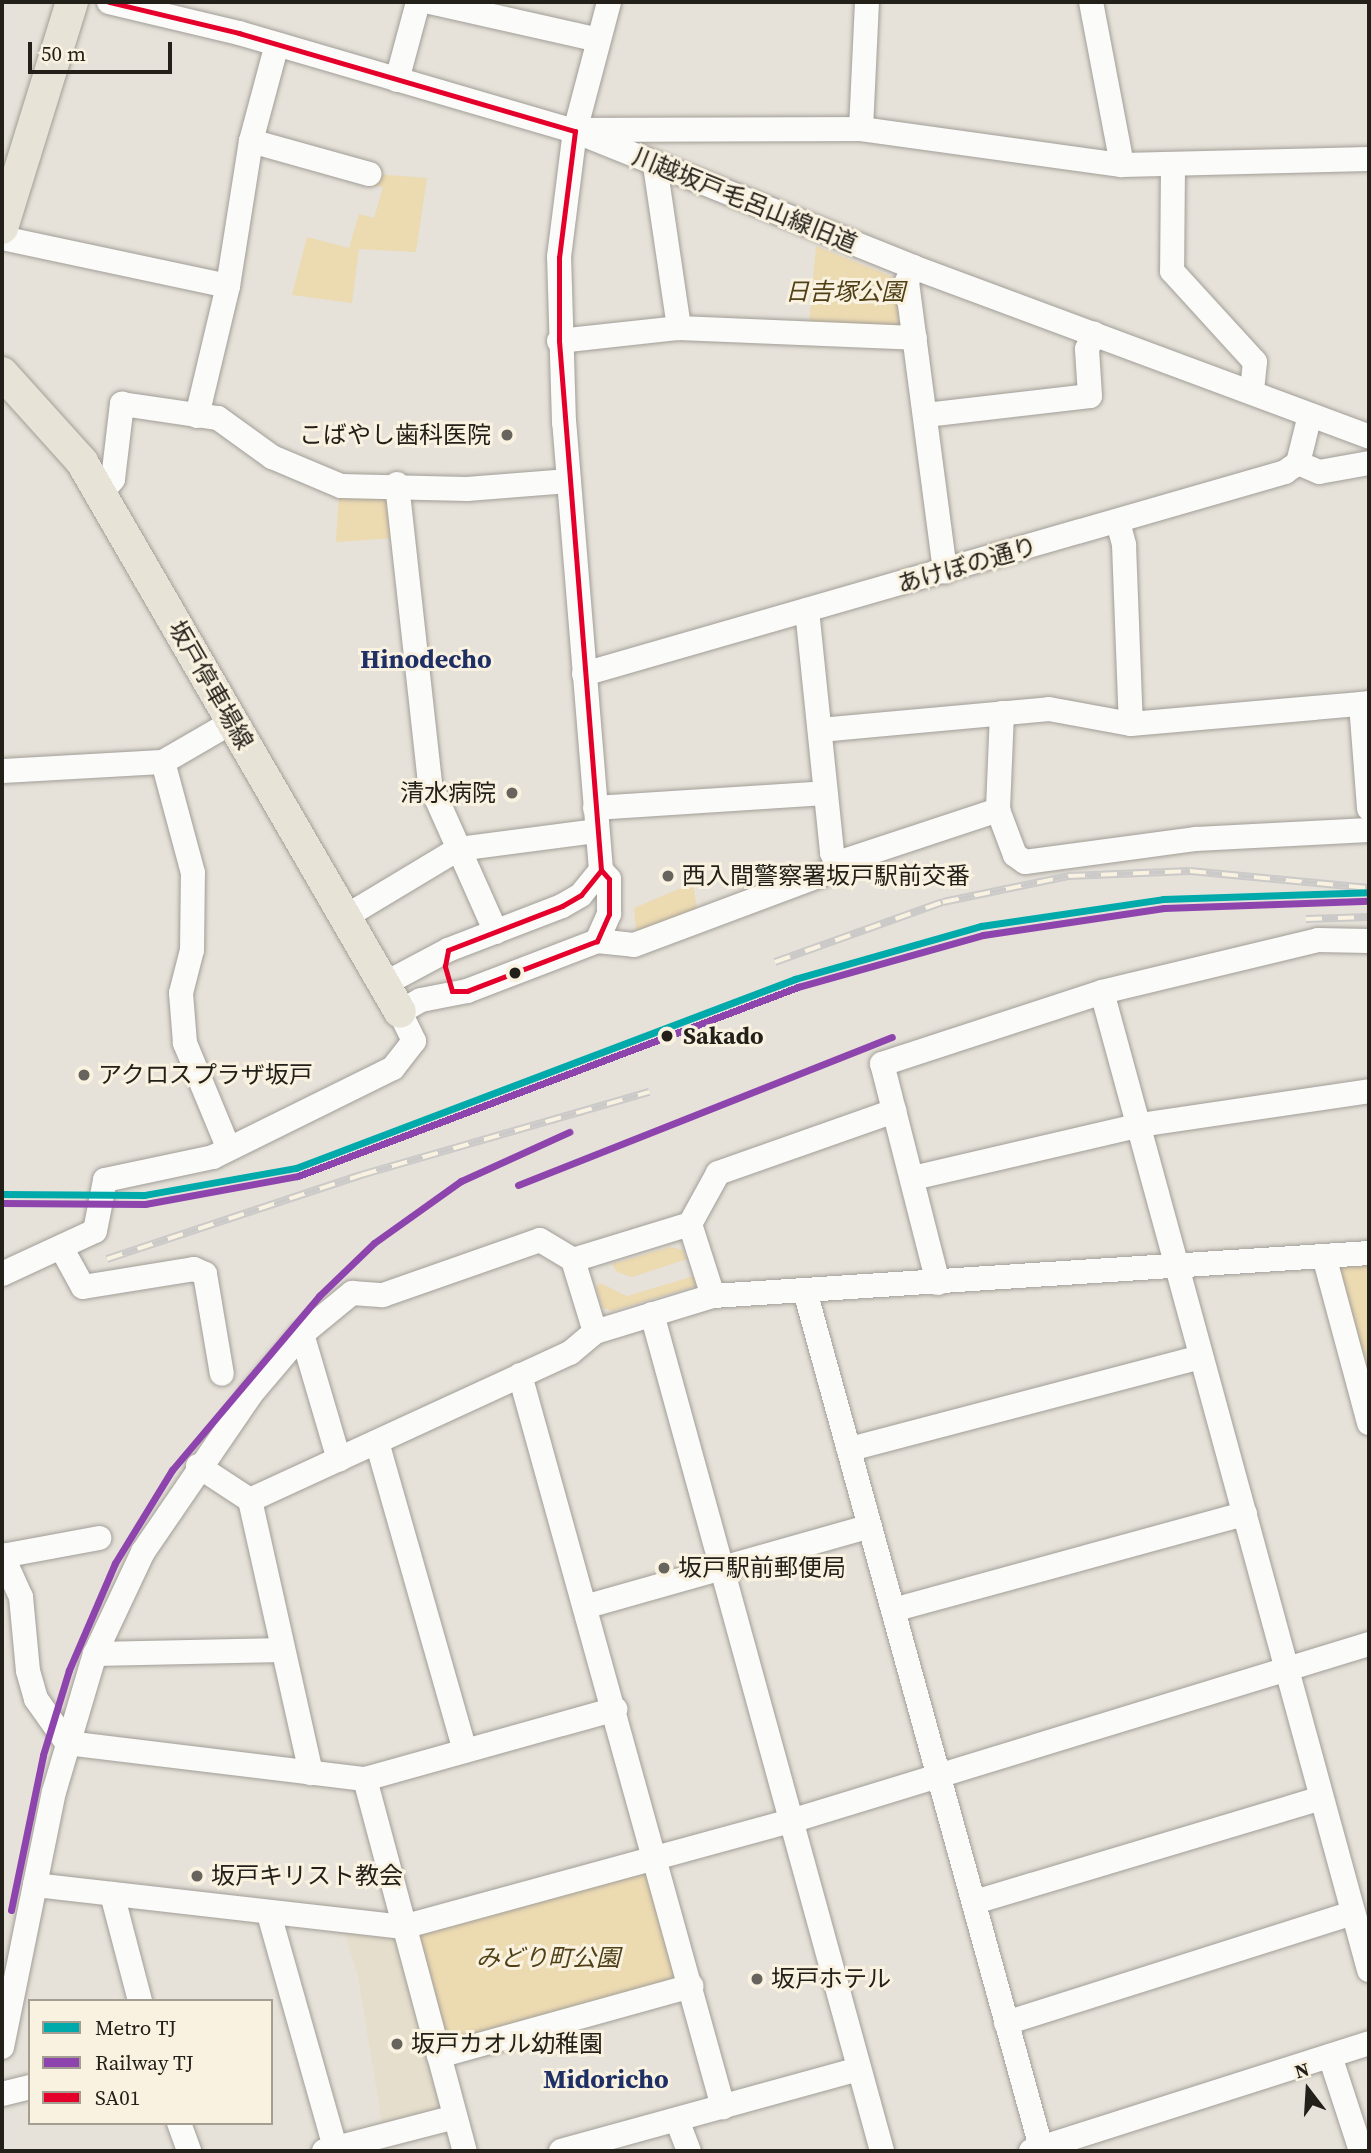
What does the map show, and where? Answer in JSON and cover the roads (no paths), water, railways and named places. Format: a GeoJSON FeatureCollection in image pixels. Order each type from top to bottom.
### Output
{"type":"FeatureCollection","features":[{"type":"Feature","properties":{"kind":"main road"},"geometry":{"type":"LineString","coordinates":[[2,228],[72,2]]}},
{"type":"Feature","properties":{"kind":"main road","name":"坂戸停車場線"},"geometry":{"type":"LineString","coordinates":[[2,373],[65,442],[101,494],[400,1012]]}},
{"type":"Feature","properties":{"kind":"street","name":"川越坂戸毛呂山線旧道"},"geometry":{"type":"LineString","coordinates":[[109,2],[277,44],[575,131],[913,267],[1369,437]]}},
{"type":"Feature","properties":{"kind":"street"},"geometry":{"type":"LineString","coordinates":[[397,80],[418,2]]}},
{"type":"Feature","properties":{"kind":"street"},"geometry":{"type":"LineString","coordinates":[[430,2],[598,40]]}},
{"type":"Feature","properties":{"kind":"street"},"geometry":{"type":"LineString","coordinates":[[597,941],[609,914],[609,879],[601,870],[584,674],[559,341],[559,257],[575,131],[609,2]]}},
{"type":"Feature","properties":{"kind":"street"},"geometry":{"type":"LineString","coordinates":[[861,129],[867,2]]}},
{"type":"Feature","properties":{"kind":"street"},"geometry":{"type":"LineString","coordinates":[[1091,2],[1122,165]]}},
{"type":"Feature","properties":{"kind":"street"},"geometry":{"type":"LineString","coordinates":[[197,416],[228,286],[251,141],[277,44]]}},
{"type":"Feature","properties":{"kind":"street"},"geometry":{"type":"LineString","coordinates":[[575,131],[664,126],[861,129],[1122,165],[1173,166],[1369,159]]}},
{"type":"Feature","properties":{"kind":"street"},"geometry":{"type":"LineString","coordinates":[[664,126],[645,161],[679,328]]}},
{"type":"Feature","properties":{"kind":"street"},"geometry":{"type":"LineString","coordinates":[[251,141],[369,174]]}},
{"type":"Feature","properties":{"kind":"street"},"geometry":{"type":"LineString","coordinates":[[1173,166],[1172,271],[1255,362],[1252,392]]}},
{"type":"Feature","properties":{"kind":"street"},"geometry":{"type":"LineString","coordinates":[[2,238],[228,286]]}},
{"type":"Feature","properties":{"kind":"street"},"geometry":{"type":"LineString","coordinates":[[913,267],[907,282],[945,572]]}},
{"type":"Feature","properties":{"kind":"street"},"geometry":{"type":"LineString","coordinates":[[559,341],[679,328],[915,338]]}},
{"type":"Feature","properties":{"kind":"street"},"geometry":{"type":"LineString","coordinates":[[926,415],[1090,396],[1087,349],[1094,334]]}},
{"type":"Feature","properties":{"kind":"street"},"geometry":{"type":"LineString","coordinates":[[101,494],[113,479],[122,404],[218,418],[272,457],[327,483],[467,489],[569,481]]}},
{"type":"Feature","properties":{"kind":"street"},"geometry":{"type":"LineString","coordinates":[[1310,415],[1298,463],[1319,472],[1369,463]]}},
{"type":"Feature","properties":{"kind":"street","name":"あけぼの通り"},"geometry":{"type":"LineString","coordinates":[[584,674],[1118,522],[1285,472],[1298,463]]}},
{"type":"Feature","properties":{"kind":"street"},"geometry":{"type":"LineString","coordinates":[[397,484],[430,784],[496,932]]}},
{"type":"Feature","properties":{"kind":"street"},"geometry":{"type":"LineString","coordinates":[[1118,522],[1125,545],[1131,724]]}},
{"type":"Feature","properties":{"kind":"street"},"geometry":{"type":"LineString","coordinates":[[807,610],[832,853],[838,863]]}},
{"type":"Feature","properties":{"kind":"street"},"geometry":{"type":"LineString","coordinates":[[820,730],[1049,709],[1131,724],[1365,704],[1369,809]]}},
{"type":"Feature","properties":{"kind":"street"},"geometry":{"type":"LineString","coordinates":[[1002,713],[998,810],[1015,855],[1025,862],[1251,834],[1369,831]]}},
{"type":"Feature","properties":{"kind":"street"},"geometry":{"type":"LineString","coordinates":[[2,771],[163,762],[232,722]]}},
{"type":"Feature","properties":{"kind":"street"},"geometry":{"type":"LineString","coordinates":[[163,762],[194,873],[192,950],[181,993],[185,1043],[228,1147]]}},
{"type":"Feature","properties":{"kind":"street"},"geometry":{"type":"LineString","coordinates":[[345,917],[458,849],[596,819],[825,793]]}},
{"type":"Feature","properties":{"kind":"street"},"geometry":{"type":"LineString","coordinates":[[2,1274],[95,1231],[105,1180],[213,1157],[228,1147],[393,1068],[410,1053],[414,1041],[400,1012],[452,990],[467,991],[597,941],[634,945],[832,871],[838,863],[998,810]]}},
{"type":"Feature","properties":{"kind":"street"},"geometry":{"type":"LineString","coordinates":[[384,984],[448,950],[581,895],[601,870]]}},
{"type":"Feature","properties":{"kind":"street"},"geometry":{"type":"LineString","coordinates":[[938,1283],[882,1064],[1102,992],[1318,940],[1369,941]]}},
{"type":"Feature","properties":{"kind":"street"},"geometry":{"type":"LineString","coordinates":[[448,950],[445,966],[452,990]]}},
{"type":"Feature","properties":{"kind":"street"},"geometry":{"type":"LineString","coordinates":[[1102,992],[1369,1970]]}},
{"type":"Feature","properties":{"kind":"street"},"geometry":{"type":"LineString","coordinates":[[913,1178],[1140,1125],[1369,1091]]}},
{"type":"Feature","properties":{"kind":"street"},"geometry":{"type":"LineString","coordinates":[[573,1260],[690,1224],[718,1173],[894,1111]]}},
{"type":"Feature","properties":{"kind":"street"},"geometry":{"type":"LineString","coordinates":[[690,1224],[713,1296]]}},
{"type":"Feature","properties":{"kind":"street"},"geometry":{"type":"LineString","coordinates":[[2,2047],[67,1743],[95,1654],[143,1552],[198,1466],[302,1334],[352,1293],[383,1295],[540,1240],[573,1260],[595,1332]]}},
{"type":"Feature","properties":{"kind":"street"},"geometry":{"type":"LineString","coordinates":[[62,1248],[83,1287],[194,1269],[205,1274],[222,1374]]}},
{"type":"Feature","properties":{"kind":"street"},"geometry":{"type":"LineString","coordinates":[[250,1500],[570,1353],[595,1332],[713,1296],[1176,1268],[1369,1253]]}},
{"type":"Feature","properties":{"kind":"street"},"geometry":{"type":"LineString","coordinates":[[1324,1256],[1369,1423]]}},
{"type":"Feature","properties":{"kind":"street"},"geometry":{"type":"LineString","coordinates":[[805,1292],[975,1902],[1038,2150],[1369,2043]]}},
{"type":"Feature","properties":{"kind":"street"},"geometry":{"type":"LineString","coordinates":[[652,1314],[882,2151]]}},
{"type":"Feature","properties":{"kind":"street"},"geometry":{"type":"LineString","coordinates":[[302,1334],[339,1460]]}},
{"type":"Feature","properties":{"kind":"street"},"geometry":{"type":"LineString","coordinates":[[849,1449],[1201,1357]]}},
{"type":"Feature","properties":{"kind":"street"},"geometry":{"type":"LineString","coordinates":[[520,1375],[587,1606],[723,2107]]}},
{"type":"Feature","properties":{"kind":"street"},"geometry":{"type":"LineString","coordinates":[[377,1442],[465,1751]]}},
{"type":"Feature","properties":{"kind":"street"},"geometry":{"type":"LineString","coordinates":[[198,1466],[250,1500],[311,1773]]}},
{"type":"Feature","properties":{"kind":"street"},"geometry":{"type":"LineString","coordinates":[[893,1610],[1245,1514]]}},
{"type":"Feature","properties":{"kind":"street"},"geometry":{"type":"LineString","coordinates":[[587,1606],[870,1526]]}},
{"type":"Feature","properties":{"kind":"street"},"geometry":{"type":"LineString","coordinates":[[99,1538],[2,1555],[20,1597],[27,1671],[36,1699],[67,1743],[365,1779],[615,1709]]}},
{"type":"Feature","properties":{"kind":"street"},"geometry":{"type":"LineString","coordinates":[[35,1885],[403,1927],[791,1821],[1369,1644]]}},
{"type":"Feature","properties":{"kind":"street"},"geometry":{"type":"LineString","coordinates":[[95,1654],[283,1650]]}},
{"type":"Feature","properties":{"kind":"street"},"geometry":{"type":"LineString","coordinates":[[365,1779],[465,2151]]}},
{"type":"Feature","properties":{"kind":"street"},"geometry":{"type":"LineString","coordinates":[[975,1902],[1321,1798]]}},
{"type":"Feature","properties":{"kind":"street"},"geometry":{"type":"LineString","coordinates":[[112,1894],[139,1999]]}},
{"type":"Feature","properties":{"kind":"street"},"geometry":{"type":"LineString","coordinates":[[269,1913],[329,2150],[455,2117]]}},
{"type":"Feature","properties":{"kind":"street"},"geometry":{"type":"LineString","coordinates":[[1006,2023],[1353,1913]]}},
{"type":"Feature","properties":{"kind":"street"},"geometry":{"type":"LineString","coordinates":[[439,2056],[691,1986]]}},
{"type":"Feature","properties":{"kind":"street"},"geometry":{"type":"LineString","coordinates":[[1330,2056],[1361,2151]]}},
{"type":"Feature","properties":{"kind":"street"},"geometry":{"type":"LineString","coordinates":[[561,2151],[859,2068]]}},
{"type":"Feature","properties":{"kind":"street"},"geometry":{"type":"LineString","coordinates":[[2,2094],[28,2088]]}},
{"type":"Feature","properties":{"kind":"street"},"geometry":{"type":"LineString","coordinates":[[677,2120],[689,2151]]}},
{"type":"Feature","properties":{"kind":"street"},"geometry":{"type":"LineString","coordinates":[[180,2125],[189,2151]]}},
{"type":"Feature","properties":{"kind":"railway"},"geometry":{"type":"LineString","coordinates":[[775,962],[943,902],[1069,876],[1190,871],[1369,888]]}},
{"type":"Feature","properties":{"kind":"railway"},"geometry":{"type":"LineString","coordinates":[[1306,919],[1369,917]]}},
{"type":"Feature","properties":{"kind":"railway"},"geometry":{"type":"LineString","coordinates":[[107,1259],[361,1175],[649,1092]]}},
{"type":"Feature","properties":{"kind":"metro line","name":"TJ"},"geometry":{"type":"LineString","coordinates":[[2,1194],[144,1195],[296,1168],[795,979],[981,926],[1163,899],[1369,892]]}},
{"type":"Feature","properties":{"kind":"rail line","name":"TJ"},"geometry":{"type":"LineString","coordinates":[[2,1203],[145,1204],[298,1176],[798,987],[983,935],[1164,908],[1369,901]]}},
{"type":"Feature","properties":{"kind":"rail line","name":"TJ"},"geometry":{"type":"LineString","coordinates":[[518,1185],[892,1037]]}},
{"type":"Feature","properties":{"kind":"rail line","name":"TJ"},"geometry":{"type":"LineString","coordinates":[[11,1910],[43,1755],[69,1670],[115,1563],[172,1470],[319,1296],[374,1243],[461,1181],[569,1132]]}},
{"type":"Feature","properties":{"kind":"place","name":"こばやし歯科医院"},"geometry":{"type":"Point","coordinates":[507,435]}},
{"type":"Feature","properties":{"kind":"place","name":"清水病院"},"geometry":{"type":"Point","coordinates":[512,793]}},
{"type":"Feature","properties":{"kind":"place","name":"西入間警察署坂戸駅前交番"},"geometry":{"type":"Point","coordinates":[668,876]}},
{"type":"Feature","properties":{"kind":"place","name":"Sakado"},"geometry":{"type":"Point","coordinates":[667,1036]}},
{"type":"Feature","properties":{"kind":"place","name":"アクロスプラザ坂戸"},"geometry":{"type":"Point","coordinates":[84,1075]}},
{"type":"Feature","properties":{"kind":"place","name":"坂戸駅前郵便局"},"geometry":{"type":"Point","coordinates":[664,1568]}},
{"type":"Feature","properties":{"kind":"place","name":"坂戸キリスト教会"},"geometry":{"type":"Point","coordinates":[197,1876]}},
{"type":"Feature","properties":{"kind":"place","name":"坂戸ホテル"},"geometry":{"type":"Point","coordinates":[757,1979]}},
{"type":"Feature","properties":{"kind":"place","name":"坂戸カオル幼稚園"},"geometry":{"type":"Point","coordinates":[397,2044]}},
{"type":"Feature","properties":{"kind":"district","name":"Hinodecho"},"geometry":{"type":"Point","coordinates":[426,660]}},
{"type":"Feature","properties":{"kind":"district","name":"Midoricho"},"geometry":{"type":"Point","coordinates":[606,2080]}},
{"type":"Feature","properties":{"kind":"park label","name":"日𠮷塚公園"},"geometry":{"type":"Point","coordinates":[845,292]}},
{"type":"Feature","properties":{"kind":"park label","name":"みどり町公園"},"geometry":{"type":"Point","coordinates":[548,1958]}}]}
